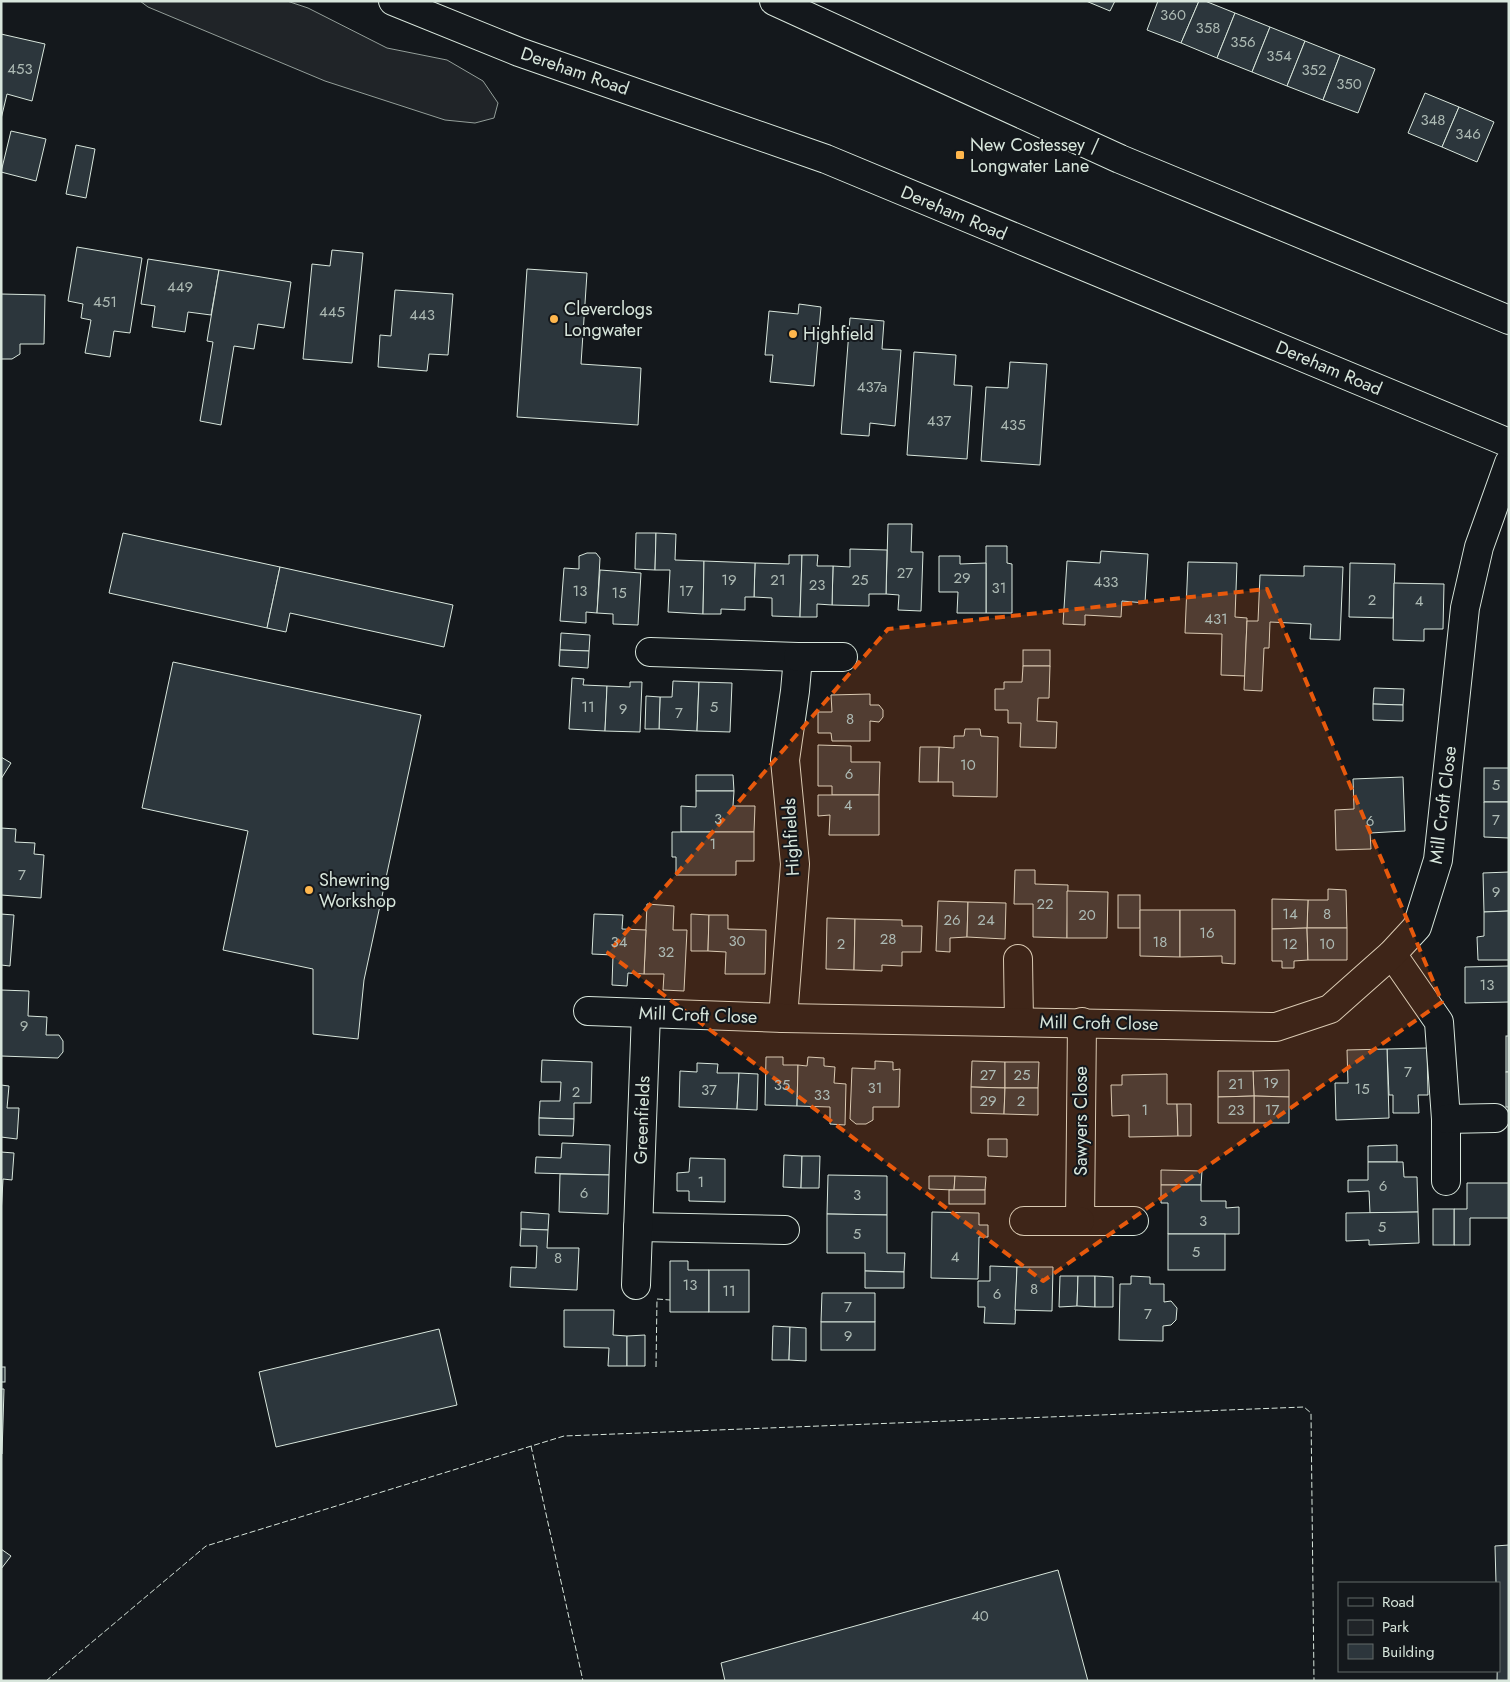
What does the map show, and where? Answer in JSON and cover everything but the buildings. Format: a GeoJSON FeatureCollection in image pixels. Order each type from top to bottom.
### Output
{"type":"FeatureCollection","features":[{"type":"Feature","properties":{"kind":"main road","name":"Dereham Road"},"geometry":{"type":"LineString","coordinates":[[393,1],[519,52],[826,159],[1509,443]]}},
{"type":"Feature","properties":{"kind":"main road"},"geometry":{"type":"LineString","coordinates":[[774,1],[1120,159],[1509,320]]}},
{"type":"Feature","properties":{"kind":"main road","name":"Mill Croft Close"},"geometry":{"type":"LineString","coordinates":[[588,1011],[783,1018],[1276,1026],[1330,1009],[1392,954],[1417,927],[1438,860],[1465,608],[1479,547],[1509,463]]}},
{"type":"Feature","properties":{"kind":"main road"},"geometry":{"type":"LineString","coordinates":[[650,652],[843,657]]}},
{"type":"Feature","properties":{"kind":"main road","name":"Highfields"},"geometry":{"type":"LineString","coordinates":[[783,1018],[795,864],[785,760],[796,691],[798,657]]}},
{"type":"Feature","properties":{"kind":"main road"},"geometry":{"type":"LineString","coordinates":[[1392,954],[1439,1022],[1446,1119],[1446,1181]]}},
{"type":"Feature","properties":{"kind":"main road","name":"Mill Croft Close"},"geometry":{"type":"LineString","coordinates":[[1018,959],[1019,1022]]}},
{"type":"Feature","properties":{"kind":"main road","name":"Greenfields"},"geometry":{"type":"LineString","coordinates":[[636,1285],[646,1014]]}},
{"type":"Feature","properties":{"kind":"main road","name":"Sawyers Close"},"geometry":{"type":"LineString","coordinates":[[1080,1221],[1082,1022]]}},
{"type":"Feature","properties":{"kind":"main road"},"geometry":{"type":"LineString","coordinates":[[1446,1119],[1495,1118]]}},
{"type":"Feature","properties":{"kind":"main road"},"geometry":{"type":"LineString","coordinates":[[1024,1221],[1134,1222]]}},
{"type":"Feature","properties":{"kind":"main road"},"geometry":{"type":"LineString","coordinates":[[638,1226],[785,1230]]}},
{"type":"Feature","properties":{"kind":"highlighted area"},"geometry":{"type":"Polygon","coordinates":[[[1267,589],[1442,1002],[1043,1281],[608,953],[888,629],[1267,589]]]}},
{"type":"Feature","properties":{"kind":"green space"},"geometry":{"type":"Polygon","coordinates":[[[140,1],[287,1],[308,8],[387,48],[447,60],[483,81],[498,103],[494,118],[475,123],[445,120],[325,81],[148,7],[140,1]]]}},
{"type":"Feature","properties":{"kind":"fence"},"geometry":{"type":"LineString","coordinates":[[656,1367],[657,1299],[670,1300]]}},
{"type":"Feature","properties":{"kind":"fence"},"geometry":{"type":"LineString","coordinates":[[46,1681],[206,1546],[564,1436],[1304,1407],[1311,1413],[1314,1681]]}},
{"type":"Feature","properties":{"kind":"fence"},"geometry":{"type":"LineString","coordinates":[[531,1446],[583,1681]]}},
{"type":"Feature","properties":{"kind":"place","name":"New Costessey / Longwater Lane"},"geometry":{"type":"Point","coordinates":[960,155]}},
{"type":"Feature","properties":{"kind":"place","name":"Cleverclogs Longwater"},"geometry":{"type":"Point","coordinates":[554,319]}},
{"type":"Feature","properties":{"kind":"place","name":"Highfield"},"geometry":{"type":"Point","coordinates":[793,334]}},
{"type":"Feature","properties":{"kind":"place","name":"Shewring Workshop"},"geometry":{"type":"Point","coordinates":[309,890]}}]}
